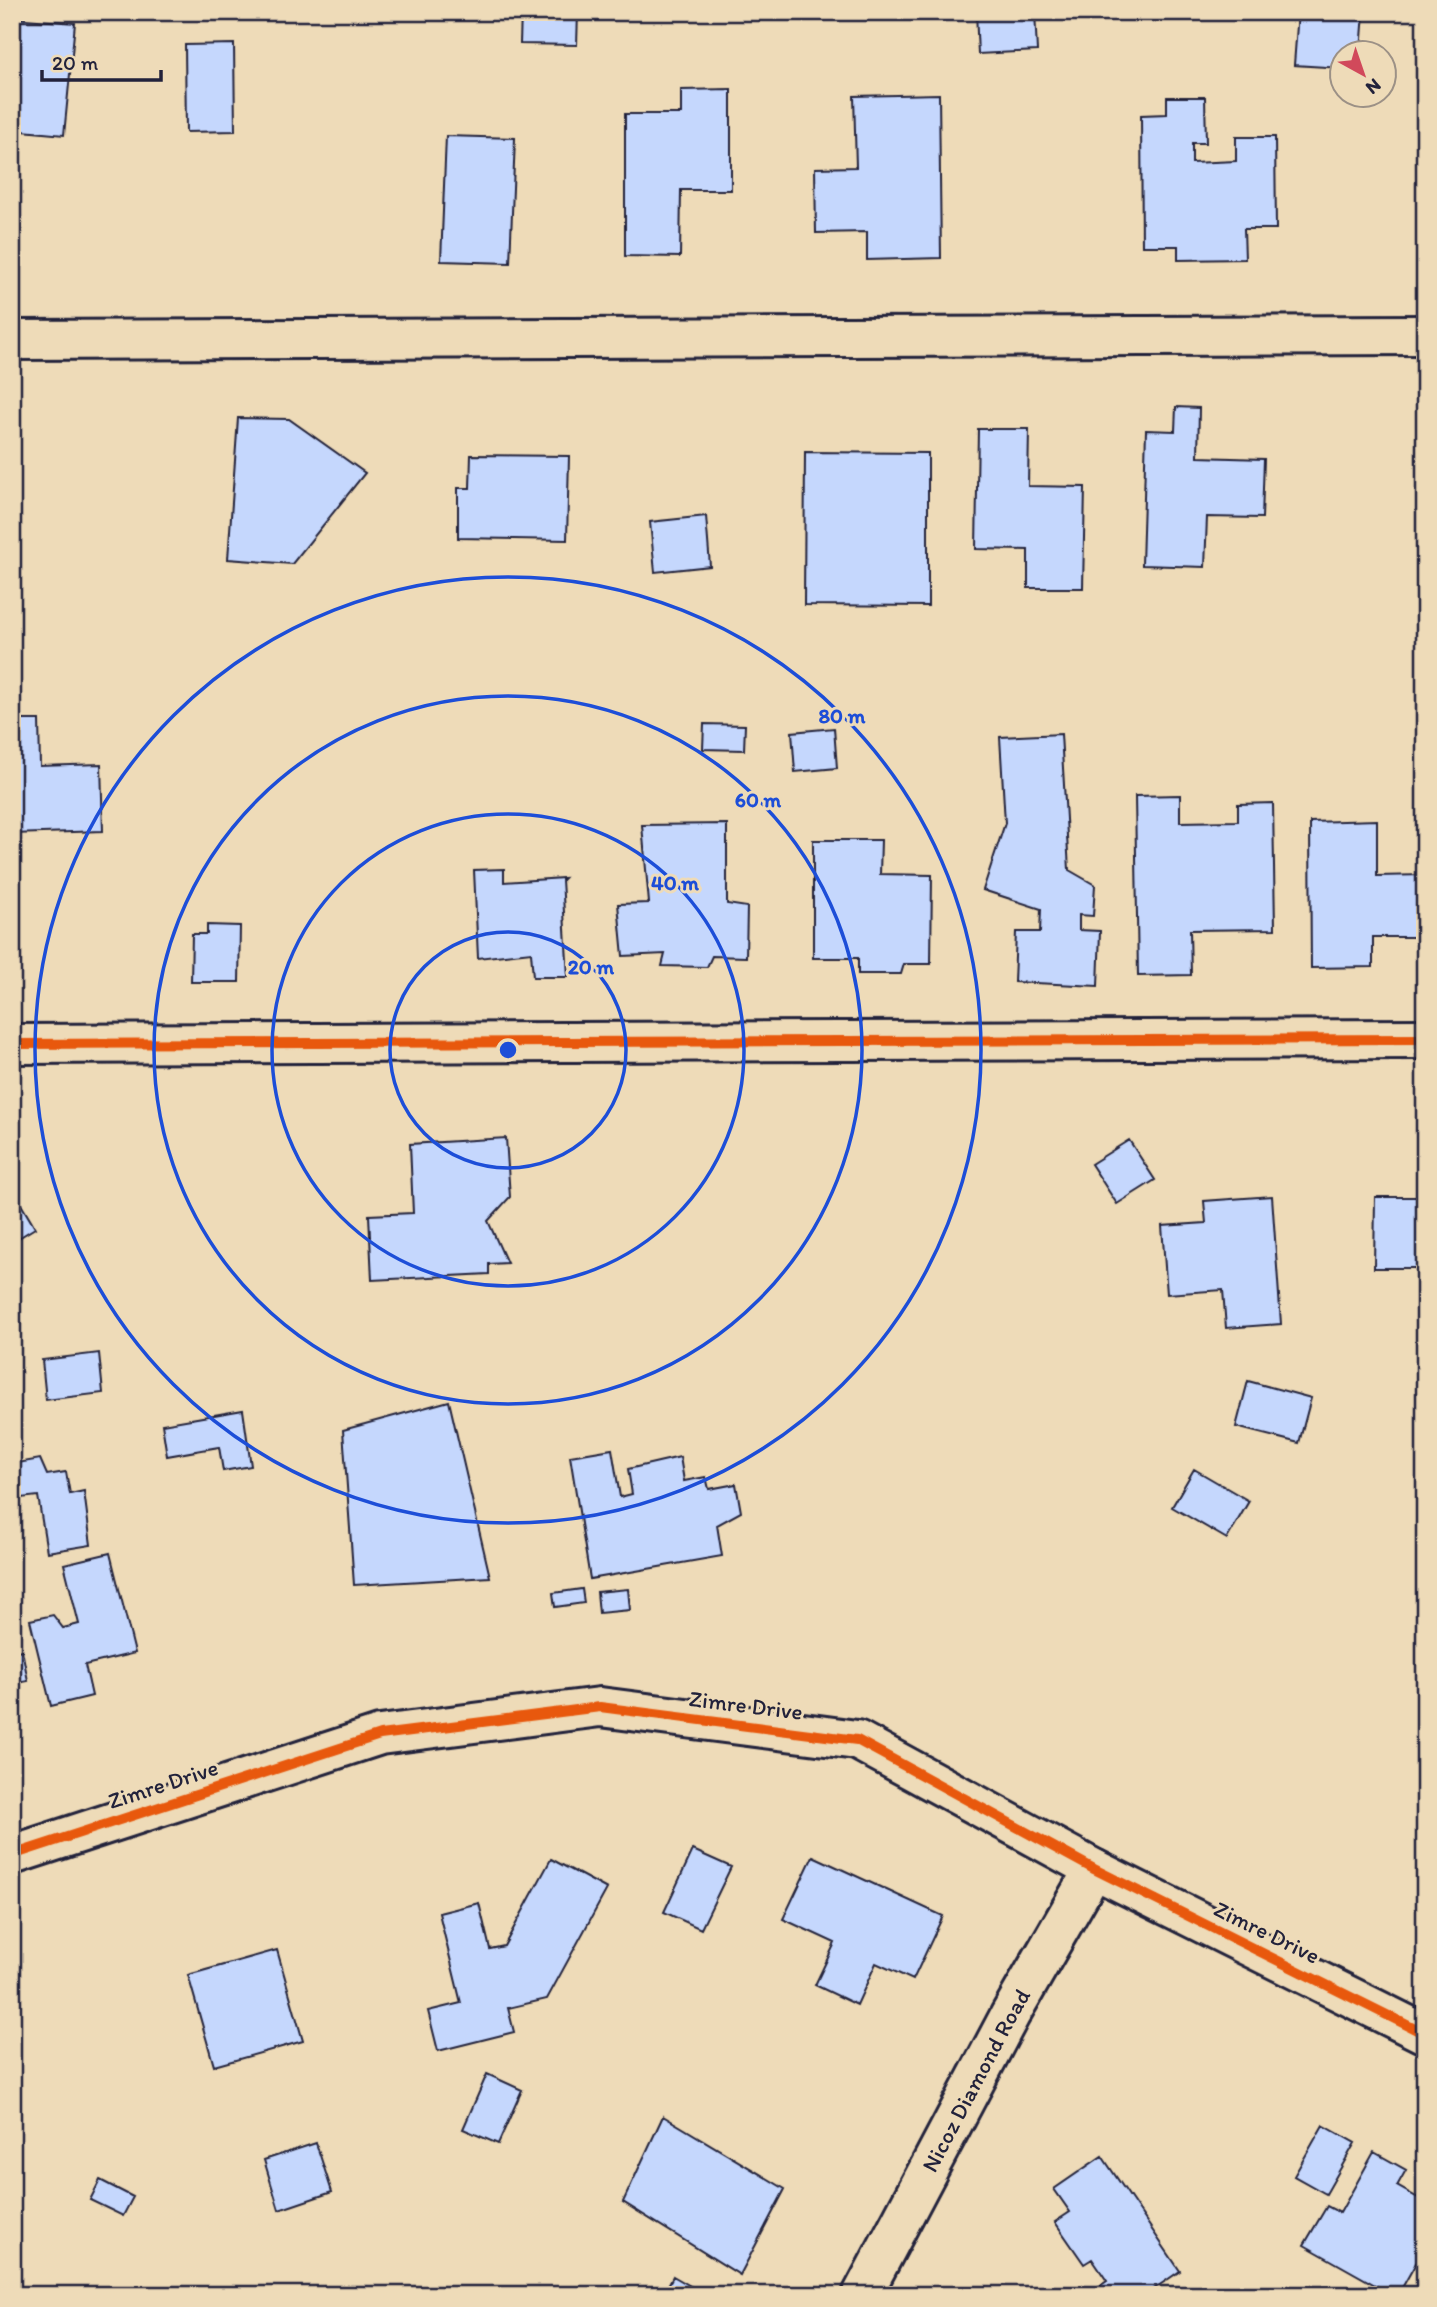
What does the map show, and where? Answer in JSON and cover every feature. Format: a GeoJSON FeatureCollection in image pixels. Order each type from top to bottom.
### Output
{"type":"FeatureCollection","features":[{"type":"Feature","properties":{"kind":"street"},"geometry":{"type":"LineString","coordinates":[[12,340],[1425,335]]}},
{"type":"Feature","properties":{"kind":"street"},"geometry":{"type":"LineString","coordinates":[[12,1044],[1425,1039]]}},
{"type":"Feature","properties":{"kind":"street","name":"Zimre Drive"},"geometry":{"type":"LineString","coordinates":[[12,1855],[380,1734],[600,1707],[857,1740],[1094,1870],[1425,2034]]}},
{"type":"Feature","properties":{"kind":"street","name":"Nicoz Diamond Road"},"geometry":{"type":"LineString","coordinates":[[862,2295],[1010,2015],[1094,1870]]}},
{"type":"Feature","properties":{"kind":"building"},"geometry":{"type":"Polygon","coordinates":[[[521,12],[578,12],[577,45],[520,44],[521,12]]]}},
{"type":"Feature","properties":{"kind":"building"},"geometry":{"type":"Polygon","coordinates":[[[976,12],[1035,12],[1037,51],[978,54],[976,12]]]}},
{"type":"Feature","properties":{"kind":"building"},"geometry":{"type":"Polygon","coordinates":[[[1298,12],[1364,12],[1362,38],[1328,38],[1328,67],[1294,65],[1298,12]]]}},
{"type":"Feature","properties":{"kind":"building"},"geometry":{"type":"Polygon","coordinates":[[[12,18],[75,23],[64,135],[12,130],[12,18]]]}},
{"type":"Feature","properties":{"kind":"building"},"geometry":{"type":"Polygon","coordinates":[[[234,44],[235,131],[186,132],[185,45],[234,44]]]}},
{"type":"Feature","properties":{"kind":"building"},"geometry":{"type":"Polygon","coordinates":[[[731,89],[731,190],[681,190],[680,257],[625,256],[625,114],[681,114],[681,90],[731,89]]]}},
{"type":"Feature","properties":{"kind":"building"},"geometry":{"type":"Polygon","coordinates":[[[939,94],[941,258],[867,260],[867,232],[816,233],[815,168],[856,167],[854,96],[939,94]]]}},
{"type":"Feature","properties":{"kind":"building"},"geometry":{"type":"Polygon","coordinates":[[[1167,97],[1205,97],[1206,143],[1192,143],[1192,163],[1236,161],[1236,137],[1275,137],[1276,229],[1244,229],[1245,259],[1178,260],[1178,246],[1142,246],[1141,115],[1167,114],[1167,97]]]}},
{"type":"Feature","properties":{"kind":"building"},"geometry":{"type":"Polygon","coordinates":[[[446,136],[515,138],[510,263],[441,261],[446,136]]]}},
{"type":"Feature","properties":{"kind":"building"},"geometry":{"type":"Polygon","coordinates":[[[1176,407],[1199,408],[1198,457],[1264,459],[1262,518],[1207,517],[1205,567],[1142,565],[1146,430],[1175,431],[1176,407]]]}},
{"type":"Feature","properties":{"kind":"building"},"geometry":{"type":"Polygon","coordinates":[[[238,418],[289,419],[365,473],[292,564],[228,559],[238,418]]]}},
{"type":"Feature","properties":{"kind":"building"},"geometry":{"type":"Polygon","coordinates":[[[978,429],[1029,429],[1028,486],[1085,487],[1083,588],[1028,588],[1028,550],[976,549],[978,429]]]}},
{"type":"Feature","properties":{"kind":"building"},"geometry":{"type":"Polygon","coordinates":[[[805,452],[928,453],[928,606],[804,605],[805,452]]]}},
{"type":"Feature","properties":{"kind":"building"},"geometry":{"type":"Polygon","coordinates":[[[471,455],[569,456],[567,540],[458,538],[458,488],[470,488],[471,455]]]}},
{"type":"Feature","properties":{"kind":"building"},"geometry":{"type":"Polygon","coordinates":[[[706,516],[710,566],[655,572],[650,522],[706,516]]]}},
{"type":"Feature","properties":{"kind":"building"},"geometry":{"type":"Polygon","coordinates":[[[12,720],[39,720],[40,766],[101,764],[103,831],[12,834],[12,720]]]}},
{"type":"Feature","properties":{"kind":"building"},"geometry":{"type":"Polygon","coordinates":[[[704,724],[745,725],[744,750],[703,749],[704,724]]]}},
{"type":"Feature","properties":{"kind":"building"},"geometry":{"type":"Polygon","coordinates":[[[834,728],[837,768],[795,772],[792,732],[834,728]]]}},
{"type":"Feature","properties":{"kind":"building"},"geometry":{"type":"Polygon","coordinates":[[[1061,734],[1069,870],[1095,885],[1093,916],[1079,915],[1079,930],[1100,931],[1098,986],[1014,982],[1016,932],[1040,932],[1041,909],[983,890],[1005,823],[1000,737],[1061,734]]]}},
{"type":"Feature","properties":{"kind":"building"},"geometry":{"type":"Polygon","coordinates":[[[1180,795],[1180,822],[1238,821],[1238,804],[1273,803],[1275,929],[1190,930],[1191,975],[1138,976],[1135,796],[1180,795]]]}},
{"type":"Feature","properties":{"kind":"building"},"geometry":{"type":"Polygon","coordinates":[[[1377,820],[1377,876],[1425,875],[1425,937],[1373,937],[1373,967],[1311,968],[1310,822],[1377,820]]]}},
{"type":"Feature","properties":{"kind":"building"},"geometry":{"type":"Polygon","coordinates":[[[727,824],[727,904],[747,907],[746,957],[712,956],[707,967],[662,966],[665,954],[623,956],[618,904],[649,903],[642,825],[727,824]]]}},
{"type":"Feature","properties":{"kind":"building"},"geometry":{"type":"Polygon","coordinates":[[[813,840],[881,840],[880,874],[932,875],[931,964],[904,964],[901,974],[858,974],[858,958],[813,958],[813,840]]]}},
{"type":"Feature","properties":{"kind":"building"},"geometry":{"type":"Polygon","coordinates":[[[504,869],[504,882],[564,878],[568,977],[533,977],[531,952],[478,958],[474,870],[504,869]]]}},
{"type":"Feature","properties":{"kind":"building"},"geometry":{"type":"Polygon","coordinates":[[[207,925],[240,926],[239,982],[191,982],[192,934],[207,934],[207,925]]]}},
{"type":"Feature","properties":{"kind":"building"},"geometry":{"type":"Polygon","coordinates":[[[506,1138],[510,1197],[488,1221],[507,1263],[489,1264],[489,1274],[372,1280],[369,1215],[413,1213],[410,1144],[506,1138]]]}},
{"type":"Feature","properties":{"kind":"building"},"geometry":{"type":"Polygon","coordinates":[[[1129,1140],[1155,1180],[1117,1204],[1091,1164],[1129,1140]]]}},
{"type":"Feature","properties":{"kind":"building"},"geometry":{"type":"Polygon","coordinates":[[[12,1189],[35,1228],[12,1242],[12,1189]]]}},
{"type":"Feature","properties":{"kind":"building"},"geometry":{"type":"Polygon","coordinates":[[[1272,1196],[1281,1324],[1226,1328],[1223,1290],[1167,1294],[1162,1226],[1206,1223],[1204,1201],[1272,1196]]]}},
{"type":"Feature","properties":{"kind":"building"},"geometry":{"type":"Polygon","coordinates":[[[1375,1197],[1425,1197],[1425,1268],[1374,1268],[1375,1197]]]}},
{"type":"Feature","properties":{"kind":"building"},"geometry":{"type":"Polygon","coordinates":[[[99,1353],[103,1393],[46,1400],[42,1360],[99,1353]]]}},
{"type":"Feature","properties":{"kind":"building"},"geometry":{"type":"Polygon","coordinates":[[[1248,1381],[1311,1398],[1299,1443],[1236,1427],[1248,1381]]]}},
{"type":"Feature","properties":{"kind":"building"},"geometry":{"type":"Polygon","coordinates":[[[449,1401],[490,1577],[354,1585],[343,1430],[449,1401]]]}},
{"type":"Feature","properties":{"kind":"building"},"geometry":{"type":"Polygon","coordinates":[[[243,1410],[251,1466],[223,1471],[219,1447],[167,1456],[162,1424],[243,1410]]]}},
{"type":"Feature","properties":{"kind":"building"},"geometry":{"type":"Polygon","coordinates":[[[612,1449],[620,1497],[632,1494],[628,1469],[680,1457],[684,1481],[706,1477],[709,1489],[736,1484],[741,1512],[717,1525],[722,1556],[590,1579],[570,1456],[612,1449]]]}},
{"type":"Feature","properties":{"kind":"building"},"geometry":{"type":"Polygon","coordinates":[[[40,1459],[47,1475],[66,1472],[70,1494],[84,1491],[91,1545],[47,1552],[38,1496],[12,1499],[12,1464],[40,1459]]]}},
{"type":"Feature","properties":{"kind":"building"},"geometry":{"type":"Polygon","coordinates":[[[1194,1469],[1249,1501],[1227,1539],[1172,1507],[1194,1469]]]}},
{"type":"Feature","properties":{"kind":"building"},"geometry":{"type":"Polygon","coordinates":[[[110,1553],[135,1653],[85,1665],[92,1696],[51,1706],[30,1620],[53,1615],[63,1628],[79,1624],[64,1564],[110,1553]]]}},
{"type":"Feature","properties":{"kind":"building"},"geometry":{"type":"Polygon","coordinates":[[[582,1589],[584,1603],[555,1607],[553,1593],[582,1589]]]}},
{"type":"Feature","properties":{"kind":"building"},"geometry":{"type":"Polygon","coordinates":[[[628,1589],[630,1610],[599,1613],[597,1592],[628,1589]]]}},
{"type":"Feature","properties":{"kind":"building"},"geometry":{"type":"Polygon","coordinates":[[[22,1650],[28,1681],[12,1684],[12,1652],[22,1650]]]}},
{"type":"Feature","properties":{"kind":"building"},"geometry":{"type":"Polygon","coordinates":[[[693,1850],[731,1867],[701,1929],[664,1912],[693,1850]]]}},
{"type":"Feature","properties":{"kind":"building"},"geometry":{"type":"Polygon","coordinates":[[[813,1856],[943,1916],[913,1980],[876,1963],[857,2005],[815,1985],[835,1943],[783,1919],[813,1856]]]}},
{"type":"Feature","properties":{"kind":"building"},"geometry":{"type":"Polygon","coordinates":[[[551,1859],[607,1889],[547,1999],[508,2008],[514,2032],[438,2051],[428,2011],[461,2003],[439,1913],[479,1903],[490,1949],[504,1946],[551,1859]]]}},
{"type":"Feature","properties":{"kind":"building"},"geometry":{"type":"Polygon","coordinates":[[[277,1950],[303,2041],[214,2066],[188,1975],[277,1950]]]}},
{"type":"Feature","properties":{"kind":"building"},"geometry":{"type":"Polygon","coordinates":[[[487,2074],[522,2090],[498,2144],[463,2129],[487,2074]]]}},
{"type":"Feature","properties":{"kind":"building"},"geometry":{"type":"Polygon","coordinates":[[[663,2116],[785,2189],[740,2275],[623,2202],[663,2116]]]}},
{"type":"Feature","properties":{"kind":"building"},"geometry":{"type":"Polygon","coordinates":[[[1323,2125],[1355,2143],[1326,2194],[1294,2176],[1323,2125]]]}},
{"type":"Feature","properties":{"kind":"building"},"geometry":{"type":"Polygon","coordinates":[[[316,2143],[332,2192],[279,2210],[264,2160],[316,2143]]]}},
{"type":"Feature","properties":{"kind":"building"},"geometry":{"type":"Polygon","coordinates":[[[1374,2152],[1406,2170],[1397,2186],[1425,2202],[1425,2247],[1398,2295],[1393,2295],[1304,2245],[1327,2206],[1340,2213],[1374,2152]]]}},
{"type":"Feature","properties":{"kind":"building"},"geometry":{"type":"Polygon","coordinates":[[[1102,2156],[1180,2271],[1145,2295],[1102,2295],[1097,2288],[1107,2281],[1092,2259],[1084,2264],[1055,2222],[1070,2212],[1054,2189],[1102,2156]]]}},
{"type":"Feature","properties":{"kind":"building"},"geometry":{"type":"Polygon","coordinates":[[[100,2180],[133,2197],[123,2216],[90,2200],[100,2180]]]}},
{"type":"Feature","properties":{"kind":"building"},"geometry":{"type":"Polygon","coordinates":[[[673,2276],[706,2295],[663,2295],[673,2276]]]}},
{"type":"Feature","properties":{"kind":"cycle path"},"geometry":{"type":"LineString","coordinates":[[12,1044],[1425,1039]]}},
{"type":"Feature","properties":{"kind":"cycle path"},"geometry":{"type":"LineString","coordinates":[[12,1855],[380,1735],[600,1707],[857,1740],[1094,1869],[1425,2034]]}}]}
